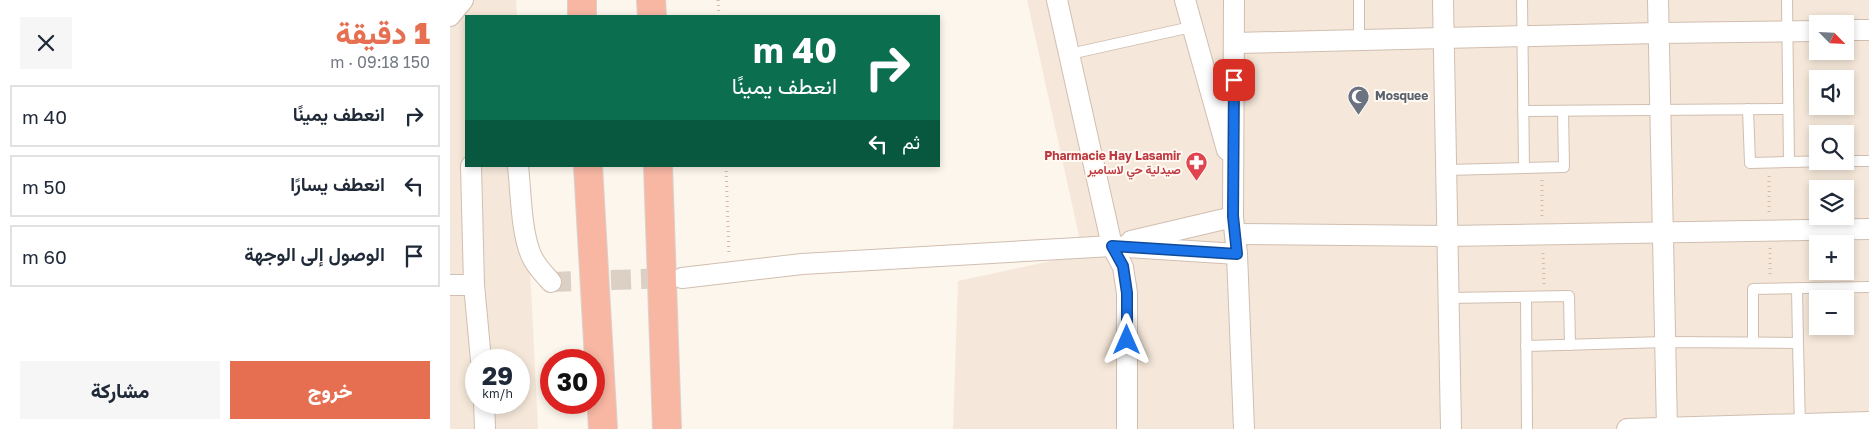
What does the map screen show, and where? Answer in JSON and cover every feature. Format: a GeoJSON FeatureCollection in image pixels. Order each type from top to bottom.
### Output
{"type":"FeatureCollection","features":[{"type":"Feature","properties":{"kind":"highway"},"geometry":{"type":"LineString","coordinates":[[582,0],[582,15]]}},
{"type":"Feature","properties":{"kind":"highway"},"geometry":{"type":"LineString","coordinates":[[651,0],[652,15]]}},
{"type":"Feature","properties":{"kind":"highway"},"geometry":{"type":"LineString","coordinates":[[588,167],[603,429]]}},
{"type":"Feature","properties":{"kind":"highway"},"geometry":{"type":"LineString","coordinates":[[658,167],[667,429]]}},
{"type":"Feature","properties":{"kind":"street"},"geometry":{"type":"LineString","coordinates":[[450,16],[465,0]]}},
{"type":"Feature","properties":{"kind":"street"},"geometry":{"type":"LineString","coordinates":[[465,0],[466,15]]}},
{"type":"Feature","properties":{"kind":"street"},"geometry":{"type":"LineString","coordinates":[[1057,0],[1112,246],[1123,266],[1127,293],[1128,429]]}},
{"type":"Feature","properties":{"kind":"street"},"geometry":{"type":"LineString","coordinates":[[1185,0],[1233,171]]}},
{"type":"Feature","properties":{"kind":"street"},"geometry":{"type":"LineString","coordinates":[[1234,0],[1233,171],[1244,429]]}},
{"type":"Feature","properties":{"kind":"street"},"geometry":{"type":"LineString","coordinates":[[1443,0],[1451,429]]}},
{"type":"Feature","properties":{"kind":"street"},"geometry":{"type":"LineString","coordinates":[[1658,0],[1667,428]]}},
{"type":"Feature","properties":{"kind":"street"},"geometry":{"type":"LineString","coordinates":[[1235,43],[1809,30]]}},
{"type":"Feature","properties":{"kind":"street"},"geometry":{"type":"LineString","coordinates":[[1854,30],[1869,30]]}},
{"type":"Feature","properties":{"kind":"street"},"geometry":{"type":"LineString","coordinates":[[471,167],[474,285],[479,349]]}},
{"type":"Feature","properties":{"kind":"street"},"geometry":{"type":"LineString","coordinates":[[518,167],[526,237],[534,260],[551,282]]}},
{"type":"Feature","properties":{"kind":"street"},"geometry":{"type":"LineString","coordinates":[[682,278],[729,271],[802,264],[1112,246],[1235,235],[1447,236],[1869,229]]}},
{"type":"Feature","properties":{"kind":"street"},"geometry":{"type":"LineString","coordinates":[[1112,246],[1235,235]]}},
{"type":"Feature","properties":{"kind":"street"},"geometry":{"type":"LineString","coordinates":[[450,285],[474,285]]}},
{"type":"Feature","properties":{"kind":"street"},"geometry":{"type":"LineString","coordinates":[[484,414],[485,429]]}},
{"type":"Feature","properties":{"kind":"street"},"geometry":{"type":"LineString","coordinates":[[1627,429],[1800,427],[1869,422]]}},
{"type":"Feature","properties":{"kind":"lane"},"geometry":{"type":"LineString","coordinates":[[1359,0],[1359,41]]}},
{"type":"Feature","properties":{"kind":"lane"},"geometry":{"type":"LineString","coordinates":[[1522,0],[1524,168]]}},
{"type":"Feature","properties":{"kind":"lane"},"geometry":{"type":"LineString","coordinates":[[1787,0],[1789,162]]}},
{"type":"Feature","properties":{"kind":"lane"},"geometry":{"type":"LineString","coordinates":[[1070,54],[1192,27]]}},
{"type":"Feature","properties":{"kind":"lane"},"geometry":{"type":"LineString","coordinates":[[1748,109],[1750,163],[1809,162]]}},
{"type":"Feature","properties":{"kind":"lane"},"geometry":{"type":"LineString","coordinates":[[1523,111],[1788,109]]}},
{"type":"Feature","properties":{"kind":"lane"},"geometry":{"type":"LineString","coordinates":[[1446,170],[1564,167],[1563,111]]}},
{"type":"Feature","properties":{"kind":"lane"},"geometry":{"type":"LineString","coordinates":[[1854,161],[1869,160]]}},
{"type":"Feature","properties":{"kind":"lane"},"geometry":{"type":"LineString","coordinates":[[1753,342],[1753,289],[1869,287]]}},
{"type":"Feature","properties":{"kind":"lane"},"geometry":{"type":"LineString","coordinates":[[1797,288],[1800,427]]}},
{"type":"Feature","properties":{"kind":"lane"},"geometry":{"type":"LineString","coordinates":[[1448,298],[1569,296],[1570,345]]}},
{"type":"Feature","properties":{"kind":"lane"},"geometry":{"type":"LineString","coordinates":[[1526,297],[1527,429]]}},
{"type":"Feature","properties":{"kind":"lane"},"geometry":{"type":"LineString","coordinates":[[1526,346],[1665,342],[1798,342]]}},
{"type":"Feature","properties":{"kind":"path"},"geometry":{"type":"LineString","coordinates":[[718,0],[719,15]]}},
{"type":"Feature","properties":{"kind":"path"},"geometry":{"type":"LineString","coordinates":[[726,167],[729,271]]}},
{"type":"Feature","properties":{"kind":"shaded area"},"geometry":{"type":"Polygon","coordinates":[[[450,0],[516,0],[517,15],[465,15],[465,167],[525,167],[538,429],[450,429],[450,0]]]}},
{"type":"Feature","properties":{"kind":"shaded area"},"geometry":{"type":"Polygon","coordinates":[[[1027,0],[1869,0],[1869,429],[953,429],[958,281],[1083,254],[1027,0]]]}},
{"type":"Feature","properties":{"kind":"tunnel"},"geometry":{"type":"LineString","coordinates":[[551,282],[674,278]]}},
{"type":"Feature","properties":{"kind":"place","name":"Mosquee"},"geometry":{"type":"Point","coordinates":[1359,115]}},
{"type":"Feature","properties":{"kind":"place","name":"Pharmacie Hay Lasamir صيدلية حي لاسامير"},"geometry":{"type":"Point","coordinates":[1197,182]}},
{"type":"Feature","properties":{"kind":"route"},"geometry":{"type":"LineString","coordinates":[[1127,340],[1127,293],[1123,266],[1112,246],[1237,254],[1233,216],[1234,80]]}}]}
